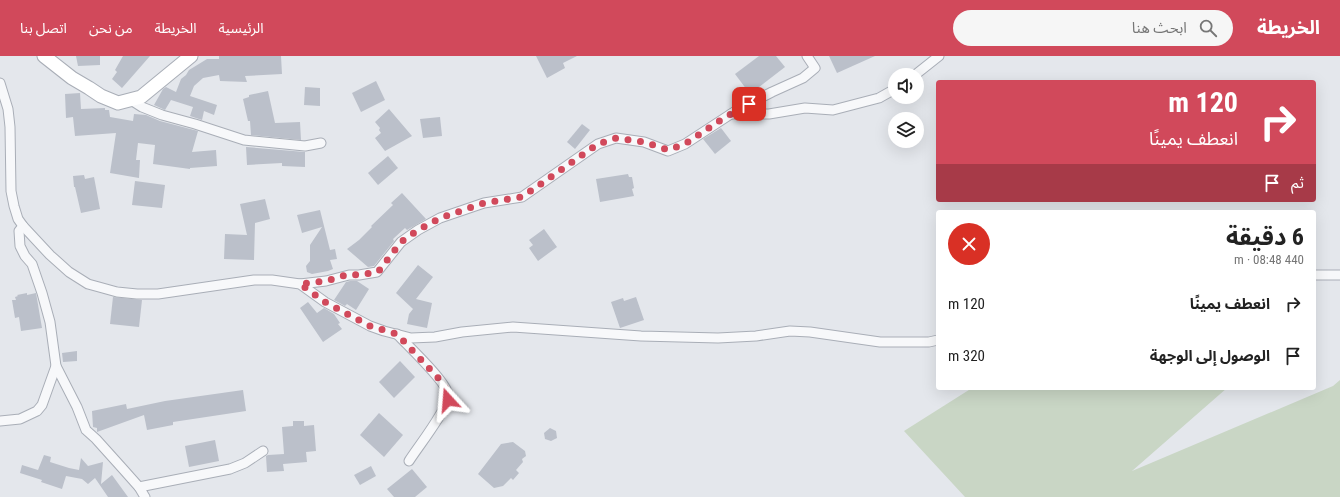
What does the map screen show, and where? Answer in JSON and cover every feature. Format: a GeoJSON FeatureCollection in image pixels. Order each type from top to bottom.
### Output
{"type":"FeatureCollection","features":[{"type":"Feature","properties":{"kind":"main road"},"geometry":{"type":"LineString","coordinates":[[44,56],[72,78],[101,96],[118,103],[141,97],[191,56]]}},
{"type":"Feature","properties":{"kind":"street"},"geometry":{"type":"LineString","coordinates":[[0,83],[8,109],[10,128],[11,190],[18,219],[23,226],[68,272],[88,284],[117,292],[158,294],[254,280],[272,280],[300,284],[326,281],[349,274],[359,275],[378,272],[401,242],[418,230],[440,218],[484,203],[522,197],[598,144],[616,138],[644,142],[668,150],[685,144],[731,114],[772,92],[803,78],[815,68],[807,56]]}},
{"type":"Feature","properties":{"kind":"street"},"geometry":{"type":"LineString","coordinates":[[924,68],[939,56]]}},
{"type":"Feature","properties":{"kind":"street"},"geometry":{"type":"LineString","coordinates":[[731,114],[769,114],[805,108],[833,110],[879,98],[888,93]]}},
{"type":"Feature","properties":{"kind":"street"},"geometry":{"type":"LineString","coordinates":[[131,100],[142,107],[162,115],[244,140],[305,146],[320,143]]}},
{"type":"Feature","properties":{"kind":"street"},"geometry":{"type":"LineString","coordinates":[[23,226],[19,232],[20,246],[25,256],[32,264],[42,293],[50,322],[56,366],[77,407],[86,430],[96,439],[139,488],[145,497]]}},
{"type":"Feature","properties":{"kind":"street"},"geometry":{"type":"LineString","coordinates":[[1316,275],[1340,275]]}},
{"type":"Feature","properties":{"kind":"street"},"geometry":{"type":"LineString","coordinates":[[300,284],[325,302],[364,322],[384,331],[411,338],[435,337],[462,332],[513,327],[648,337],[718,338],[790,332],[810,332],[880,342],[929,342],[936,340]]}},
{"type":"Feature","properties":{"kind":"street"},"geometry":{"type":"LineString","coordinates":[[397,334],[440,380],[448,394],[448,400],[440,414],[409,461]]}},
{"type":"Feature","properties":{"kind":"street"},"geometry":{"type":"LineString","coordinates":[[0,421],[20,419],[37,411],[42,405],[56,366]]}},
{"type":"Feature","properties":{"kind":"street"},"geometry":{"type":"LineString","coordinates":[[139,488],[230,469],[245,463],[263,451]]}},
{"type":"Feature","properties":{"kind":"green space"},"geometry":{"type":"Polygon","coordinates":[[[1340,380],[1340,497],[965,497],[904,431],[969,390],[1225,390],[1132,471],[1333,386],[1340,380]]]}},
{"type":"Feature","properties":{"kind":"building"},"geometry":{"type":"Polygon","coordinates":[[[76,56],[100,56],[100,65],[78,66],[76,56]]]}},
{"type":"Feature","properties":{"kind":"building"},"geometry":{"type":"Polygon","coordinates":[[[123,56],[150,56],[122,88],[112,79],[117,72],[115,70],[123,56]]]}},
{"type":"Feature","properties":{"kind":"building"},"geometry":{"type":"Polygon","coordinates":[[[219,56],[281,56],[282,74],[245,76],[247,82],[220,81],[219,75],[203,78],[194,86],[190,96],[217,105],[214,115],[204,111],[202,120],[190,116],[193,107],[171,100],[165,110],[154,105],[163,89],[166,87],[176,92],[181,79],[189,70],[207,59],[219,59],[219,56]]]}},
{"type":"Feature","properties":{"kind":"building"},"geometry":{"type":"Polygon","coordinates":[[[536,56],[577,56],[563,63],[565,68],[547,78],[536,56]]]}},
{"type":"Feature","properties":{"kind":"building"},"geometry":{"type":"Polygon","coordinates":[[[759,56],[776,56],[785,67],[750,94],[735,74],[759,56]]]}},
{"type":"Feature","properties":{"kind":"building"},"geometry":{"type":"Polygon","coordinates":[[[829,56],[875,56],[837,73],[829,56]]]}},
{"type":"Feature","properties":{"kind":"building"},"geometry":{"type":"Polygon","coordinates":[[[376,81],[385,100],[361,112],[352,93],[376,81]]]}},
{"type":"Feature","properties":{"kind":"building"},"geometry":{"type":"Polygon","coordinates":[[[305,87],[320,88],[320,106],[304,105],[305,87]]]}},
{"type":"Feature","properties":{"kind":"building"},"geometry":{"type":"Polygon","coordinates":[[[268,91],[275,123],[300,122],[301,140],[251,135],[250,121],[248,121],[243,99],[249,97],[249,95],[268,91]]]}},
{"type":"Feature","properties":{"kind":"building"},"geometry":{"type":"Polygon","coordinates":[[[80,93],[81,109],[105,108],[105,110],[109,110],[110,117],[133,121],[134,114],[146,115],[160,121],[198,131],[192,152],[216,150],[217,166],[190,169],[153,164],[155,145],[138,143],[136,160],[140,160],[139,178],[110,173],[116,133],[75,136],[73,117],[66,118],[65,94],[80,93]]]}},
{"type":"Feature","properties":{"kind":"building"},"geometry":{"type":"Polygon","coordinates":[[[389,109],[412,136],[385,151],[375,138],[381,133],[379,130],[380,128],[375,122],[389,109]]]}},
{"type":"Feature","properties":{"kind":"building"},"geometry":{"type":"Polygon","coordinates":[[[440,117],[442,136],[423,138],[420,119],[440,117]]]}},
{"type":"Feature","properties":{"kind":"building"},"geometry":{"type":"Polygon","coordinates":[[[582,124],[590,130],[575,149],[567,142],[582,124]]]}},
{"type":"Feature","properties":{"kind":"building"},"geometry":{"type":"Polygon","coordinates":[[[721,128],[731,141],[715,154],[703,139],[721,128]]]}},
{"type":"Feature","properties":{"kind":"building"},"geometry":{"type":"Polygon","coordinates":[[[246,147],[305,152],[305,167],[282,166],[282,163],[247,165],[246,147]]]}},
{"type":"Feature","properties":{"kind":"building"},"geometry":{"type":"Polygon","coordinates":[[[388,156],[398,168],[378,185],[368,173],[388,156]]]}},
{"type":"Feature","properties":{"kind":"building"},"geometry":{"type":"Polygon","coordinates":[[[628,174],[629,177],[632,177],[634,188],[632,189],[634,196],[600,202],[596,179],[628,174]]]}},
{"type":"Feature","properties":{"kind":"building"},"geometry":{"type":"Polygon","coordinates":[[[84,175],[85,179],[94,177],[100,209],[81,213],[74,187],[73,176],[84,175]]]}},
{"type":"Feature","properties":{"kind":"building"},"geometry":{"type":"Polygon","coordinates":[[[135,181],[165,185],[162,208],[132,205],[135,181]]]}},
{"type":"Feature","properties":{"kind":"building"},"geometry":{"type":"Polygon","coordinates":[[[402,193],[426,219],[407,230],[405,228],[393,239],[394,241],[374,266],[368,267],[347,249],[372,227],[371,226],[393,205],[391,203],[402,193]]]}},
{"type":"Feature","properties":{"kind":"building"},"geometry":{"type":"Polygon","coordinates":[[[265,199],[270,219],[255,223],[254,260],[224,259],[225,234],[247,235],[240,204],[265,199]]]}},
{"type":"Feature","properties":{"kind":"building"},"geometry":{"type":"Polygon","coordinates":[[[320,210],[330,250],[335,249],[337,259],[330,260],[333,269],[312,274],[307,272],[306,266],[310,261],[310,245],[322,227],[302,233],[297,215],[320,210]]]}},
{"type":"Feature","properties":{"kind":"building"},"geometry":{"type":"Polygon","coordinates":[[[544,229],[557,247],[538,261],[529,248],[533,245],[529,240],[544,229]]]}},
{"type":"Feature","properties":{"kind":"building"},"geometry":{"type":"Polygon","coordinates":[[[418,265],[433,277],[416,299],[432,303],[427,328],[407,324],[409,314],[413,309],[396,293],[418,265]]]}},
{"type":"Feature","properties":{"kind":"building"},"geometry":{"type":"Polygon","coordinates":[[[357,281],[369,289],[356,310],[347,304],[345,306],[334,300],[346,282],[357,281]]]}},
{"type":"Feature","properties":{"kind":"building"},"geometry":{"type":"Polygon","coordinates":[[[27,293],[27,295],[36,293],[42,328],[21,331],[19,317],[15,318],[12,300],[16,300],[15,297],[18,296],[17,295],[27,293]]]}},
{"type":"Feature","properties":{"kind":"building"},"geometry":{"type":"Polygon","coordinates":[[[113,297],[142,300],[139,327],[110,324],[113,297]]]}},
{"type":"Feature","properties":{"kind":"building"},"geometry":{"type":"Polygon","coordinates":[[[636,297],[644,320],[620,328],[611,302],[623,298],[624,301],[636,297]]]}},
{"type":"Feature","properties":{"kind":"building"},"geometry":{"type":"Polygon","coordinates":[[[308,302],[317,313],[324,308],[334,314],[342,329],[323,342],[300,308],[308,302]]]}},
{"type":"Feature","properties":{"kind":"building"},"geometry":{"type":"Polygon","coordinates":[[[77,351],[77,361],[63,362],[62,353],[77,351]]]}},
{"type":"Feature","properties":{"kind":"building"},"geometry":{"type":"Polygon","coordinates":[[[400,361],[415,377],[394,398],[379,382],[400,361]]]}},
{"type":"Feature","properties":{"kind":"building"},"geometry":{"type":"Polygon","coordinates":[[[243,390],[246,411],[173,422],[173,425],[147,430],[144,415],[97,432],[97,428],[93,427],[92,411],[126,404],[127,409],[165,401],[243,390]]]}},
{"type":"Feature","properties":{"kind":"building"},"geometry":{"type":"Polygon","coordinates":[[[379,413],[403,435],[384,457],[360,435],[379,413]]]}},
{"type":"Feature","properties":{"kind":"building"},"geometry":{"type":"Polygon","coordinates":[[[293,421],[304,421],[304,426],[314,425],[316,451],[306,452],[307,462],[283,464],[284,471],[267,472],[266,456],[284,454],[282,427],[293,426],[293,421]]]}},
{"type":"Feature","properties":{"kind":"building"},"geometry":{"type":"Polygon","coordinates":[[[550,428],[556,431],[557,438],[551,441],[545,439],[544,433],[550,428]]]}},
{"type":"Feature","properties":{"kind":"building"},"geometry":{"type":"Polygon","coordinates":[[[215,440],[219,461],[189,467],[185,446],[215,440]]]}},
{"type":"Feature","properties":{"kind":"building"},"geometry":{"type":"Polygon","coordinates":[[[513,442],[525,451],[526,456],[522,459],[523,462],[516,470],[519,473],[513,480],[511,478],[503,486],[494,488],[478,474],[501,444],[513,442]]]}},
{"type":"Feature","properties":{"kind":"building"},"geometry":{"type":"Polygon","coordinates":[[[44,455],[51,457],[50,462],[79,470],[81,458],[88,466],[103,462],[101,484],[112,475],[128,497],[108,497],[95,478],[88,484],[82,479],[66,476],[62,489],[41,482],[42,480],[20,473],[22,465],[38,470],[44,455]]]}},
{"type":"Feature","properties":{"kind":"building"},"geometry":{"type":"Polygon","coordinates":[[[371,466],[376,476],[360,485],[354,475],[371,466]]]}},
{"type":"Feature","properties":{"kind":"building"},"geometry":{"type":"Polygon","coordinates":[[[412,469],[427,487],[415,497],[394,497],[387,489],[412,469]]]}},
{"type":"Feature","properties":{"kind":"route"},"geometry":{"type":"LineString","coordinates":[[448,400],[448,394],[440,380],[397,334],[370,326],[325,302],[300,284],[326,281],[349,274],[359,275],[378,272],[401,242],[418,230],[440,218],[484,203],[522,197],[529,194],[539,185],[598,144],[616,138],[644,142],[668,150],[685,144],[724,118],[749,104]]}}]}
